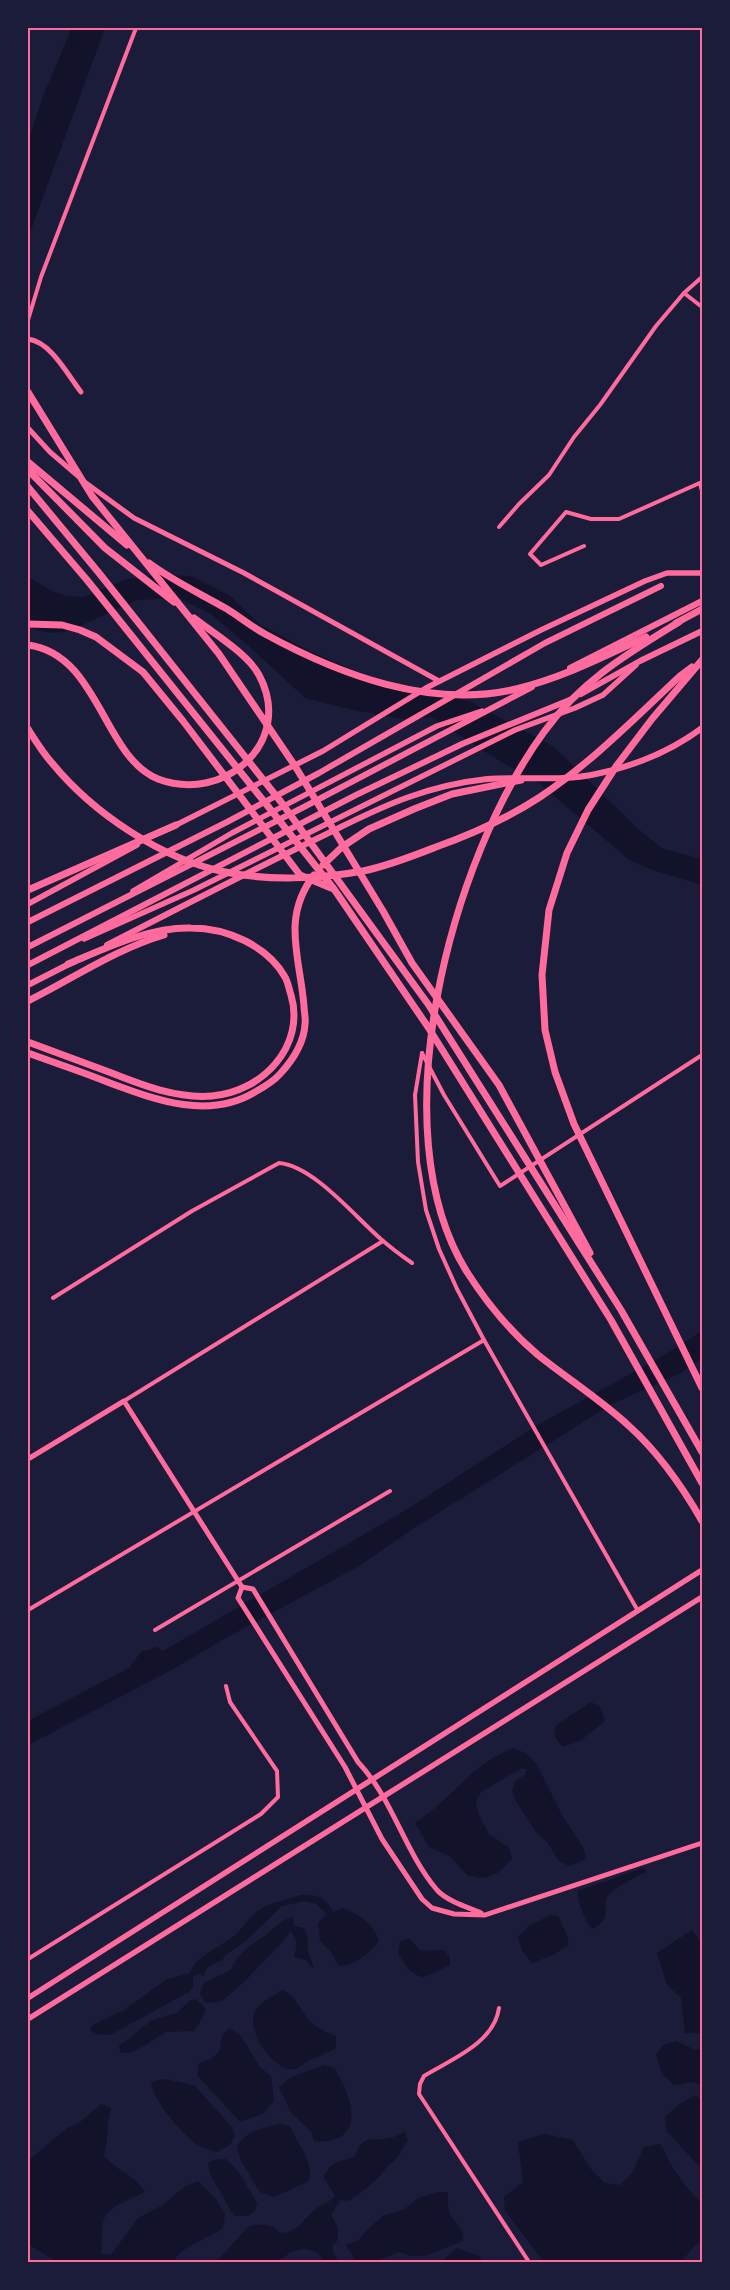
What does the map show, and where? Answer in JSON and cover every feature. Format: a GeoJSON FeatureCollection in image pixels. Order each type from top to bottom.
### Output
{"type":"FeatureCollection","features":[{"type":"Feature","properties":{"kind":"highway"},"geometry":{"type":"LineString","coordinates":[[28,392],[92,496],[219,654],[295,766],[383,911],[412,963],[499,1085],[621,1310],[702,1452]]}},
{"type":"Feature","properties":{"kind":"highway"},"geometry":{"type":"LineString","coordinates":[[28,462],[150,564],[264,633],[300,652],[387,685],[432,694],[472,694],[515,689],[571,673],[679,622]]}},
{"type":"Feature","properties":{"kind":"highway"},"geometry":{"type":"LineString","coordinates":[[28,470],[105,548],[253,666],[260,676],[268,711],[268,723],[252,759],[220,780],[202,785],[178,784],[157,778],[142,769],[123,747],[79,675],[66,662],[50,653],[28,645]]}},
{"type":"Feature","properties":{"kind":"highway"},"geometry":{"type":"LineString","coordinates":[[28,487],[281,802],[428,1004],[621,1310]]}},
{"type":"Feature","properties":{"kind":"highway"},"geometry":{"type":"LineString","coordinates":[[28,512],[86,580],[334,889],[428,1027],[611,1320],[702,1482]]}},
{"type":"Feature","properties":{"kind":"highway"},"geometry":{"type":"LineString","coordinates":[[702,609],[618,659],[584,686],[544,732],[503,799],[481,845],[446,954],[437,988],[427,1083],[433,1186],[447,1232],[466,1271],[494,1310],[536,1353],[629,1426],[659,1458],[683,1488],[702,1521]]}},
{"type":"Feature","properties":{"kind":"highway"},"geometry":{"type":"LineString","coordinates":[[28,624],[62,625],[80,630],[96,637],[143,672],[183,721],[300,875],[334,889]]}},
{"type":"Feature","properties":{"kind":"highway"},"geometry":{"type":"LineString","coordinates":[[28,728],[51,763],[76,790],[138,838],[177,856],[224,872],[288,876],[332,875],[364,871],[404,860],[471,834],[502,819],[566,778],[606,745],[680,676],[702,660]]}},
{"type":"Feature","properties":{"kind":"highway"},"geometry":{"type":"LineString","coordinates":[[702,660],[616,765],[588,810],[567,853],[549,910],[542,975],[545,1030],[555,1072],[574,1124],[702,1388]]}},
{"type":"Feature","properties":{"kind":"highway"},"geometry":{"type":"LineString","coordinates":[[28,1053],[137,1094],[165,1102],[187,1106],[211,1106],[227,1104],[250,1096],[274,1081],[290,1063],[299,1045],[305,1025],[303,992],[295,952],[295,915],[304,888],[319,868],[342,847],[368,829],[452,794],[522,780]]}},
{"type":"Feature","properties":{"kind":"highway"},"geometry":{"type":"LineString","coordinates":[[28,890],[176,825]]}},
{"type":"Feature","properties":{"kind":"highway"},"geometry":{"type":"LineString","coordinates":[[28,1042],[152,1089],[174,1094],[212,1096],[240,1090],[257,1082],[285,1052],[292,1031],[294,1006],[285,978],[270,957],[246,941],[220,932],[191,928],[156,932],[68,964]]}},
{"type":"Feature","properties":{"kind":"highway"},"geometry":{"type":"LineString","coordinates":[[28,1001],[148,940],[191,928]]}},
{"type":"Feature","properties":{"kind":"main road"},"geometry":{"type":"LineString","coordinates":[[28,904],[176,825],[323,751],[426,688],[541,630],[645,580],[667,573],[702,573]]}},
{"type":"Feature","properties":{"kind":"main road"},"geometry":{"type":"LineString","coordinates":[[28,922],[227,822],[319,773],[545,643],[661,586]]}},
{"type":"Feature","properties":{"kind":"main road"},"geometry":{"type":"LineString","coordinates":[[28,947],[302,808],[482,711],[702,601]]}},
{"type":"Feature","properties":{"kind":"main road"},"geometry":{"type":"LineString","coordinates":[[28,965],[248,848],[462,744],[568,701],[640,661],[702,631]]}},
{"type":"Feature","properties":{"kind":"main road"},"geometry":{"type":"LineString","coordinates":[[37,960],[194,890],[515,730],[575,708],[603,695],[624,678],[640,661]]}},
{"type":"Feature","properties":{"kind":"main road"},"geometry":{"type":"LineString","coordinates":[[114,903],[162,872],[232,833],[437,726],[482,711]]}},
{"type":"Feature","properties":{"kind":"main road"},"geometry":{"type":"LineString","coordinates":[[28,984],[288,853],[408,797],[455,784],[488,779],[522,780],[595,775],[630,765],[663,752],[684,742],[702,728]]}},
{"type":"Feature","properties":{"kind":"main road"},"geometry":{"type":"LineString","coordinates":[[28,1998],[702,1570]]}},
{"type":"Feature","properties":{"kind":"main road"},"geometry":{"type":"LineString","coordinates":[[28,2019],[702,1597]]}},
{"type":"Feature","properties":{"kind":"street"},"geometry":{"type":"LineString","coordinates":[[28,320],[41,277],[136,28]]}},
{"type":"Feature","properties":{"kind":"street"},"geometry":{"type":"LineString","coordinates":[[499,527],[518,504],[549,475],[574,437],[600,405],[656,326],[684,293],[702,277]]}},
{"type":"Feature","properties":{"kind":"street"},"geometry":{"type":"LineString","coordinates":[[684,293],[702,307]]}},
{"type":"Feature","properties":{"kind":"street"},"geometry":{"type":"LineString","coordinates":[[28,339],[37,340],[46,348],[81,392]]}},
{"type":"Feature","properties":{"kind":"street"},"geometry":{"type":"LineString","coordinates":[[28,428],[50,452],[88,485],[134,518],[244,573],[439,681]]}},
{"type":"Feature","properties":{"kind":"street"},"geometry":{"type":"LineString","coordinates":[[584,546],[541,565],[530,554],[566,512],[591,519],[619,519],[701,483],[702,491]]}},
{"type":"Feature","properties":{"kind":"street"},"geometry":{"type":"LineString","coordinates":[[638,1612],[457,1289],[426,1210],[418,1162],[415,1095],[422,1053],[444,1095],[500,1186],[702,1055]]}},
{"type":"Feature","properties":{"kind":"street"},"geometry":{"type":"LineString","coordinates":[[53,1298],[192,1211],[279,1164],[291,1164],[324,1187],[383,1241],[412,1263]]}},
{"type":"Feature","properties":{"kind":"street"},"geometry":{"type":"LineString","coordinates":[[28,1459],[383,1241]]}},
{"type":"Feature","properties":{"kind":"street"},"geometry":{"type":"LineString","coordinates":[[28,1610],[484,1340]]}},
{"type":"Feature","properties":{"kind":"street"},"geometry":{"type":"LineString","coordinates":[[124,1401],[242,1587],[253,1589],[358,1762],[373,1778],[418,1860],[438,1890],[450,1899],[485,1915]]}},
{"type":"Feature","properties":{"kind":"street"},"geometry":{"type":"LineString","coordinates":[[155,1630],[390,1491]]}},
{"type":"Feature","properties":{"kind":"street"},"geometry":{"type":"LineString","coordinates":[[242,1587],[238,1598],[357,1788],[382,1839],[422,1899],[432,1908],[454,1914],[485,1915],[702,1843]]}},
{"type":"Feature","properties":{"kind":"street"},"geometry":{"type":"LineString","coordinates":[[28,1959],[261,1814],[278,1797],[277,1771],[230,1702],[226,1686]]}},
{"type":"Feature","properties":{"kind":"street"},"geometry":{"type":"LineString","coordinates":[[499,2008],[497,2021],[487,2036],[424,2076],[420,2084],[420,2094],[529,2262]]}},
{"type":"Feature","properties":{"kind":"shaded area"},"geometry":{"type":"Polygon","coordinates":[[[72,28],[105,28],[28,238],[28,142],[43,96],[72,28]]]}},
{"type":"Feature","properties":{"kind":"shaded area"},"geometry":{"type":"Polygon","coordinates":[[[162,575],[191,576],[229,595],[259,624],[307,650],[367,676],[469,701],[554,747],[636,827],[663,849],[702,859],[702,885],[650,869],[628,859],[539,783],[498,760],[431,717],[403,719],[353,710],[305,698],[211,614],[179,598],[137,600],[69,631],[54,633],[39,631],[28,625],[28,577],[52,591],[67,596],[84,597],[126,579],[162,575]]]}},
{"type":"Feature","properties":{"kind":"shaded area"},"geometry":{"type":"Polygon","coordinates":[[[702,1331],[702,1358],[681,1373],[612,1404],[411,1530],[359,1566],[224,1639],[175,1668],[28,1745],[28,1721],[129,1668],[141,1652],[157,1647],[163,1651],[406,1510],[536,1426],[663,1356],[702,1331]]]}},
{"type":"Feature","properties":{"kind":"shaded area"},"geometry":{"type":"Polygon","coordinates":[[[591,1702],[600,1707],[605,1721],[580,1741],[562,1747],[554,1735],[556,1725],[591,1702]]]}},
{"type":"Feature","properties":{"kind":"shaded area"},"geometry":{"type":"Polygon","coordinates":[[[514,1748],[525,1753],[536,1763],[562,1815],[584,1849],[586,1859],[569,1866],[559,1861],[547,1842],[536,1832],[516,1801],[512,1790],[516,1780],[525,1775],[527,1770],[522,1768],[481,1792],[476,1801],[478,1813],[489,1834],[509,1848],[512,1859],[499,1872],[488,1877],[480,1878],[467,1875],[450,1856],[429,1847],[415,1823],[440,1804],[486,1762],[514,1748]]]}},
{"type":"Feature","properties":{"kind":"shaded area"},"geometry":{"type":"Polygon","coordinates":[[[643,1868],[647,1872],[610,1893],[606,1902],[604,1920],[593,1929],[590,1927],[579,1900],[578,1891],[643,1868]]]}},
{"type":"Feature","properties":{"kind":"shaded area"},"geometry":{"type":"Polygon","coordinates":[[[301,1895],[324,1900],[333,1912],[342,1908],[354,1913],[369,1924],[379,1941],[362,1958],[351,1964],[339,1966],[330,1951],[320,1941],[318,1923],[327,1914],[316,1904],[305,1901],[282,1906],[247,1940],[222,1960],[207,1967],[204,1976],[199,1974],[193,1977],[193,1987],[189,1992],[110,2035],[97,2034],[91,2031],[91,2026],[126,2009],[167,1979],[190,1973],[197,1961],[234,1936],[257,1912],[270,1904],[301,1895]]]}},
{"type":"Feature","properties":{"kind":"shaded area"},"geometry":{"type":"Polygon","coordinates":[[[551,1915],[558,1916],[567,1935],[569,1945],[553,1955],[532,1963],[522,1951],[518,1937],[529,1926],[551,1915]]]}},
{"type":"Feature","properties":{"kind":"shaded area"},"geometry":{"type":"Polygon","coordinates":[[[293,1917],[294,1926],[304,1928],[307,1934],[308,1952],[314,1968],[306,1960],[294,1957],[297,1944],[291,1931],[246,1980],[222,2001],[206,2003],[200,1994],[204,1983],[231,1970],[244,1950],[280,1923],[293,1917]]]}},
{"type":"Feature","properties":{"kind":"shaded area"},"geometry":{"type":"Polygon","coordinates":[[[692,1930],[702,1943],[702,2033],[685,2033],[681,1998],[667,1985],[657,1953],[692,1930]]]}},
{"type":"Feature","properties":{"kind":"shaded area"},"geometry":{"type":"Polygon","coordinates":[[[410,1939],[421,1951],[444,1950],[450,1957],[450,1965],[422,1978],[409,1970],[398,1954],[400,1941],[410,1939]]]}},
{"type":"Feature","properties":{"kind":"shaded area"},"geometry":{"type":"Polygon","coordinates":[[[283,1990],[294,1999],[315,2026],[336,2036],[336,2048],[295,2069],[287,2069],[270,2057],[257,2038],[254,2028],[253,2018],[256,2010],[268,1998],[283,1990]]]}},
{"type":"Feature","properties":{"kind":"shaded area"},"geometry":{"type":"Polygon","coordinates":[[[196,1999],[206,2009],[194,2031],[166,2032],[134,2052],[121,2053],[119,2046],[152,2020],[177,2013],[189,2001],[196,1999]]]}},
{"type":"Feature","properties":{"kind":"shaded area"},"geometry":{"type":"Polygon","coordinates":[[[229,2028],[240,2035],[260,2067],[271,2076],[274,2101],[264,2113],[240,2122],[197,2075],[199,2063],[211,2059],[220,2051],[222,2036],[229,2028]]]}},
{"type":"Feature","properties":{"kind":"shaded area"},"geometry":{"type":"Polygon","coordinates":[[[676,2041],[695,2050],[702,2048],[702,2085],[691,2082],[674,2085],[662,2074],[656,2055],[663,2045],[676,2041]]]}},
{"type":"Feature","properties":{"kind":"shaded area"},"geometry":{"type":"Polygon","coordinates":[[[324,2065],[334,2068],[341,2080],[347,2093],[351,2118],[349,2128],[342,2136],[331,2140],[314,2141],[311,2131],[291,2113],[279,2087],[291,2077],[324,2065]]]}},
{"type":"Feature","properties":{"kind":"shaded area"},"geometry":{"type":"Polygon","coordinates":[[[164,2079],[194,2085],[232,2127],[235,2135],[230,2145],[217,2152],[198,2145],[184,2133],[169,2116],[153,2090],[151,2082],[164,2079]]]}},
{"type":"Feature","properties":{"kind":"shaded area"},"geometry":{"type":"Polygon","coordinates":[[[695,2095],[702,2100],[702,2169],[667,2132],[665,2117],[680,2104],[695,2095]]]}},
{"type":"Feature","properties":{"kind":"shaded area"},"geometry":{"type":"Polygon","coordinates":[[[101,2104],[111,2108],[104,2156],[136,2181],[145,2191],[109,2211],[102,2227],[101,2254],[111,2255],[138,2218],[163,2205],[184,2187],[198,2181],[216,2199],[225,2214],[223,2228],[189,2246],[173,2262],[53,2262],[52,2259],[28,2244],[28,2161],[67,2128],[80,2122],[101,2104]]]}},
{"type":"Feature","properties":{"kind":"shaded area"},"geometry":{"type":"Polygon","coordinates":[[[280,2124],[290,2126],[307,2160],[310,2174],[309,2181],[274,2197],[260,2192],[241,2161],[237,2146],[251,2133],[261,2128],[280,2124]]]}},
{"type":"Feature","properties":{"kind":"shaded area"},"geometry":{"type":"Polygon","coordinates":[[[405,2132],[408,2140],[394,2162],[389,2164],[379,2177],[358,2195],[348,2201],[340,2200],[331,2215],[338,2228],[338,2240],[333,2245],[333,2253],[339,2262],[324,2262],[320,2255],[314,2251],[302,2249],[283,2257],[278,2262],[216,2262],[249,2226],[270,2226],[280,2233],[286,2233],[295,2229],[315,2210],[335,2196],[324,2177],[332,2165],[355,2157],[364,2141],[390,2138],[405,2132]]]}},
{"type":"Feature","properties":{"kind":"shaded area"},"geometry":{"type":"Polygon","coordinates":[[[544,2134],[573,2140],[590,2168],[605,2183],[620,2185],[632,2173],[644,2147],[661,2144],[671,2165],[684,2184],[702,2204],[702,2241],[694,2246],[681,2262],[544,2262],[505,2211],[504,2197],[523,2182],[518,2142],[544,2134]]]}},
{"type":"Feature","properties":{"kind":"shaded area"},"geometry":{"type":"Polygon","coordinates":[[[216,2159],[226,2159],[238,2171],[257,2203],[255,2211],[248,2216],[234,2216],[211,2176],[208,2163],[216,2159]]]}},
{"type":"Feature","properties":{"kind":"shaded area"},"geometry":{"type":"Polygon","coordinates":[[[437,2192],[448,2192],[449,2210],[451,2216],[461,2229],[463,2241],[425,2256],[411,2256],[399,2252],[374,2262],[356,2262],[346,2245],[359,2240],[384,2215],[403,2210],[419,2198],[437,2192]]]}},
{"type":"Feature","properties":{"kind":"shaded area"},"geometry":{"type":"Polygon","coordinates":[[[457,2248],[479,2256],[483,2262],[441,2262],[457,2248]]]}}]}
